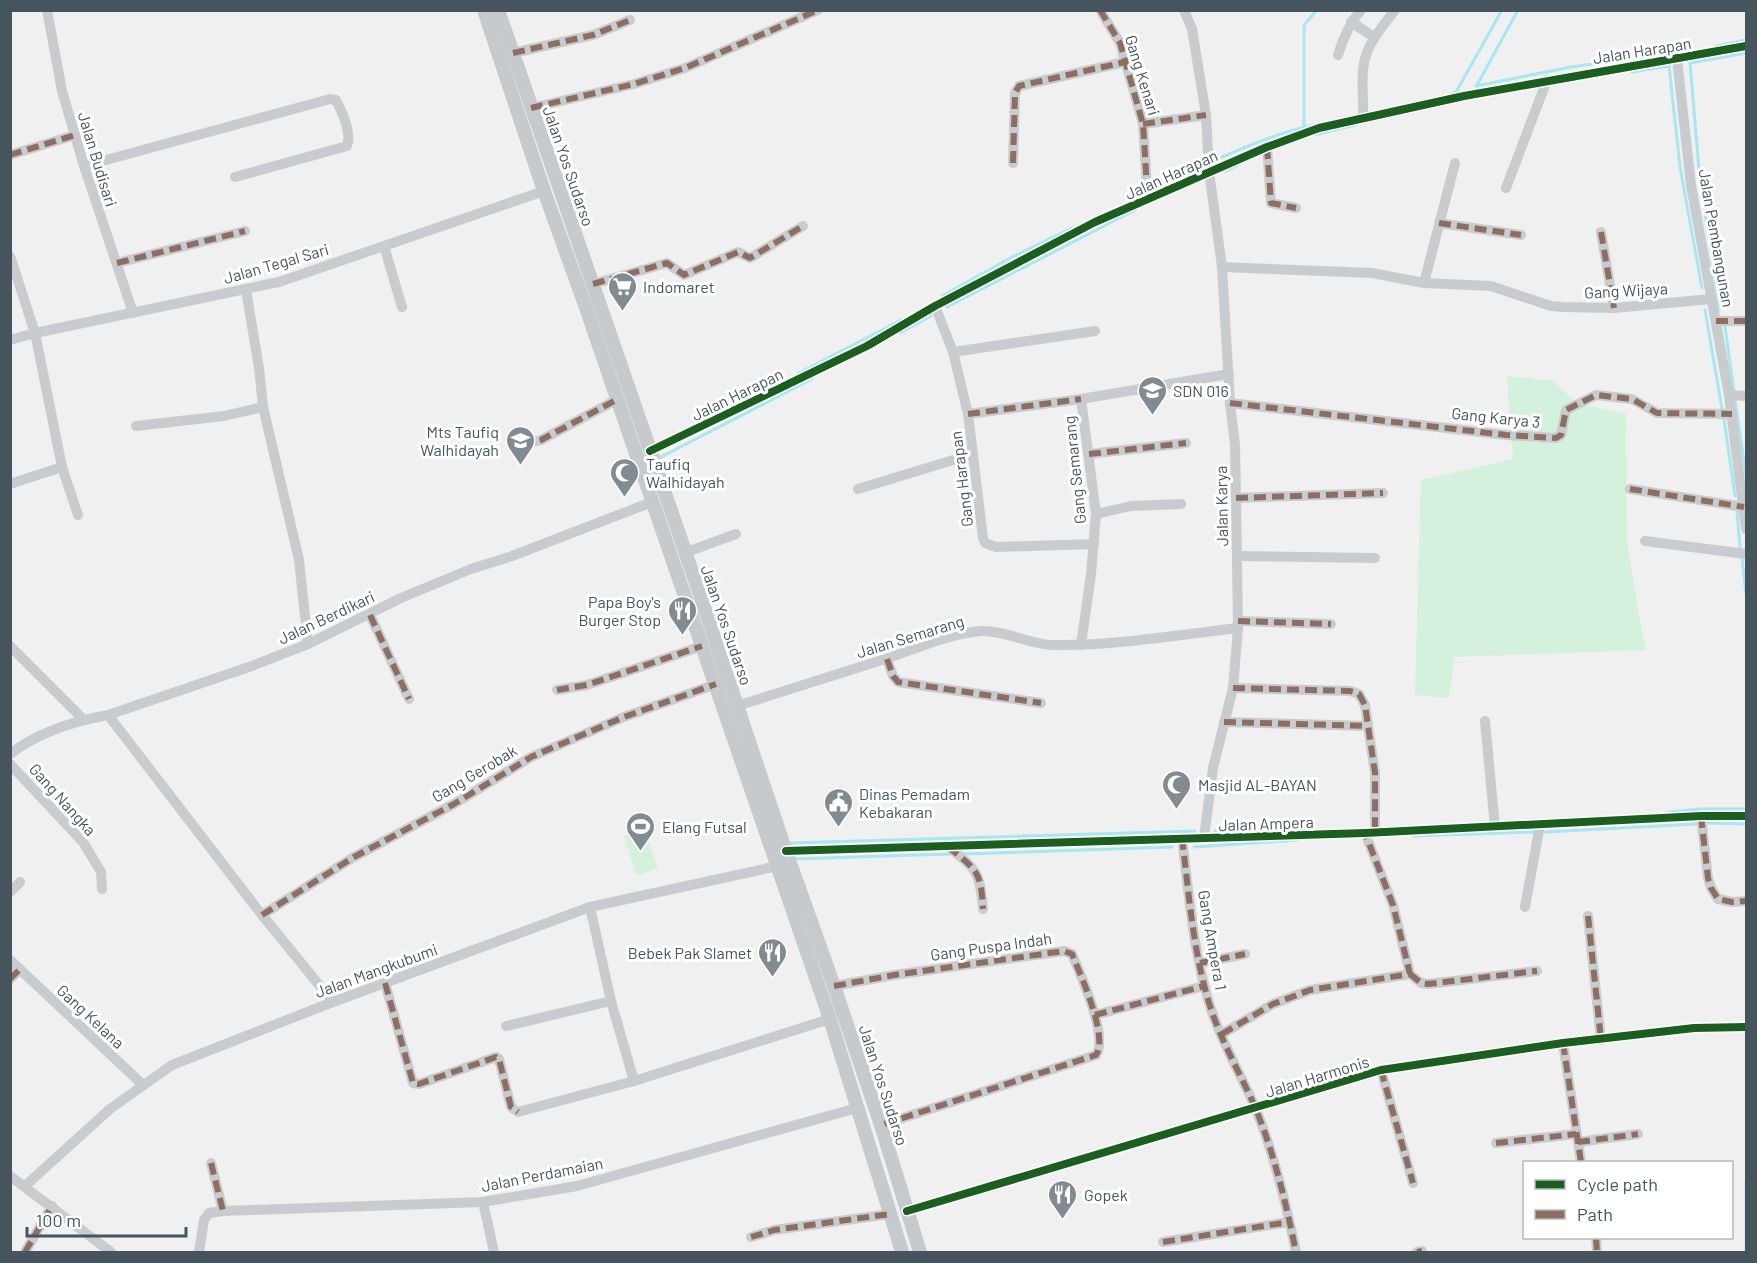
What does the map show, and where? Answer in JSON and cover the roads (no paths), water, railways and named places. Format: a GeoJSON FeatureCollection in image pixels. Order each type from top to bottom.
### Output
{"type":"FeatureCollection","features":[{"type":"Feature","properties":{"kind":"main road","name":"Jalan Yos Sudarso"},"geometry":{"type":"LineString","coordinates":[[484,10],[513,53],[834,986],[881,1125],[920,1252]]}},
{"type":"Feature","properties":{"kind":"main road","name":"Jalan Yos Sudarso"},"geometry":{"type":"LineString","coordinates":[[498,10],[500,36],[544,191],[618,399],[830,1018],[902,1252]]}},
{"type":"Feature","properties":{"kind":"main road"},"geometry":{"type":"LineString","coordinates":[[681,587],[696,583]]}},
{"type":"Feature","properties":{"kind":"main road"},"geometry":{"type":"LineString","coordinates":[[868,1145],[885,1141]]}},
{"type":"Feature","properties":{"kind":"street","name":"Jalan Budisari"},"geometry":{"type":"LineString","coordinates":[[47,10],[62,91],[84,166],[133,313]]}},
{"type":"Feature","properties":{"kind":"street"},"geometry":{"type":"LineString","coordinates":[[531,108],[634,84],[685,68],[818,10]]}},
{"type":"Feature","properties":{"kind":"street","name":"Gang Kenari"},"geometry":{"type":"LineString","coordinates":[[1100,10],[1120,43],[1143,124],[1148,193]]}},
{"type":"Feature","properties":{"kind":"street","name":"Jalan Karya"},"geometry":{"type":"LineString","coordinates":[[1184,10],[1192,29],[1206,115],[1209,170],[1222,267],[1230,403],[1235,445],[1238,625],[1233,688],[1213,768],[1204,838]]}},
{"type":"Feature","properties":{"kind":"street"},"geometry":{"type":"LineString","coordinates":[[1338,55],[1351,22],[1361,10]]}},
{"type":"Feature","properties":{"kind":"street"},"geometry":{"type":"LineString","coordinates":[[1363,117],[1364,68],[1367,52],[1374,37],[1395,10]]}},
{"type":"Feature","properties":{"kind":"street"},"geometry":{"type":"LineString","coordinates":[[513,53],[593,35],[630,20]]}},
{"type":"Feature","properties":{"kind":"street"},"geometry":{"type":"LineString","coordinates":[[1351,22],[1374,37]]}},
{"type":"Feature","properties":{"kind":"street","name":"Jalan Harapan"},"geometry":{"type":"LineString","coordinates":[[650,451],[867,346],[1148,193],[1267,147],[1319,128],[1363,117],[1547,80],[1746,46]]}},
{"type":"Feature","properties":{"kind":"street","name":"Jalan Pembangunan"},"geometry":{"type":"LineString","coordinates":[[1677,58],[1691,185],[1708,299],[1718,321],[1730,395],[1743,478],[1746,529]]}},
{"type":"Feature","properties":{"kind":"street"},"geometry":{"type":"LineString","coordinates":[[1013,163],[1015,93],[1019,86],[1125,62]]}},
{"type":"Feature","properties":{"kind":"street"},"geometry":{"type":"LineString","coordinates":[[1506,188],[1547,80]]}},
{"type":"Feature","properties":{"kind":"street"},"geometry":{"type":"LineString","coordinates":[[1464,96],[1470,84]]}},
{"type":"Feature","properties":{"kind":"street"},"geometry":{"type":"LineString","coordinates":[[84,166],[330,99],[336,100],[349,136],[347,146],[235,177]]}},
{"type":"Feature","properties":{"kind":"street"},"geometry":{"type":"LineString","coordinates":[[1143,124],[1206,115]]}},
{"type":"Feature","properties":{"kind":"street"},"geometry":{"type":"LineString","coordinates":[[10,155],[75,135]]}},
{"type":"Feature","properties":{"kind":"street"},"geometry":{"type":"LineString","coordinates":[[1267,147],[1271,203],[1296,208]]}},
{"type":"Feature","properties":{"kind":"street"},"geometry":{"type":"LineString","coordinates":[[1424,283],[1455,163]]}},
{"type":"Feature","properties":{"kind":"street","name":"Jalan Tegal Sari"},"geometry":{"type":"LineString","coordinates":[[10,340],[279,282],[544,191]]}},
{"type":"Feature","properties":{"kind":"street"},"geometry":{"type":"LineString","coordinates":[[1439,224],[1521,236]]}},
{"type":"Feature","properties":{"kind":"street"},"geometry":{"type":"LineString","coordinates":[[593,284],[668,262],[684,275],[738,252],[750,258],[803,226]]}},
{"type":"Feature","properties":{"kind":"street"},"geometry":{"type":"LineString","coordinates":[[117,263],[245,231]]}},
{"type":"Feature","properties":{"kind":"street"},"geometry":{"type":"LineString","coordinates":[[1601,232],[1614,308]]}},
{"type":"Feature","properties":{"kind":"street"},"geometry":{"type":"LineString","coordinates":[[384,246],[402,307]]}},
{"type":"Feature","properties":{"kind":"street"},"geometry":{"type":"LineString","coordinates":[[10,256],[35,333],[62,466],[78,515]]}},
{"type":"Feature","properties":{"kind":"street","name":"Gang Wijaya"},"geometry":{"type":"LineString","coordinates":[[1222,267],[1372,273],[1424,283],[1491,286],[1551,306],[1614,308],[1708,299]]}},
{"type":"Feature","properties":{"kind":"street"},"geometry":{"type":"LineString","coordinates":[[246,290],[263,407],[299,560],[308,644]]}},
{"type":"Feature","properties":{"kind":"street","name":"Gang Harapan"},"geometry":{"type":"LineString","coordinates":[[935,308],[953,352],[968,414],[985,543],[996,547],[1094,544]]}},
{"type":"Feature","properties":{"kind":"street"},"geometry":{"type":"LineString","coordinates":[[1718,321],[1746,321]]}},
{"type":"Feature","properties":{"kind":"street"},"geometry":{"type":"LineString","coordinates":[[953,352],[1095,331]]}},
{"type":"Feature","properties":{"kind":"street","name":"Gang Semarang"},"geometry":{"type":"LineString","coordinates":[[968,414],[1081,399],[1229,374]]}},
{"type":"Feature","properties":{"kind":"street"},"geometry":{"type":"LineString","coordinates":[[1730,395],[1746,396]]}},
{"type":"Feature","properties":{"kind":"street","name":"Gang Karya 3"},"geometry":{"type":"LineString","coordinates":[[1230,403],[1506,435],[1556,438],[1561,435],[1566,410],[1593,396],[1632,399],[1657,413],[1732,414]]}},
{"type":"Feature","properties":{"kind":"street"},"geometry":{"type":"LineString","coordinates":[[513,434],[517,446],[541,440],[618,399]]}},
{"type":"Feature","properties":{"kind":"street","name":"Gang Semarang"},"geometry":{"type":"LineString","coordinates":[[1081,399],[1096,514],[1081,645]]}},
{"type":"Feature","properties":{"kind":"street"},"geometry":{"type":"LineString","coordinates":[[136,426],[224,416],[263,407]]}},
{"type":"Feature","properties":{"kind":"street"},"geometry":{"type":"LineString","coordinates":[[1089,454],[1186,443]]}},
{"type":"Feature","properties":{"kind":"street"},"geometry":{"type":"LineString","coordinates":[[858,489],[973,454]]}},
{"type":"Feature","properties":{"kind":"street"},"geometry":{"type":"LineString","coordinates":[[10,484],[62,466]]}},
{"type":"Feature","properties":{"kind":"street"},"geometry":{"type":"LineString","coordinates":[[1630,489],[1744,507]]}},
{"type":"Feature","properties":{"kind":"street"},"geometry":{"type":"LineString","coordinates":[[1236,498],[1383,493]]}},
{"type":"Feature","properties":{"kind":"street","name":"Jalan Berdikari"},"geometry":{"type":"LineString","coordinates":[[10,754],[24,744],[84,720],[108,715],[252,666],[308,644],[401,598],[471,568],[512,556],[652,502]]}},
{"type":"Feature","properties":{"kind":"street"},"geometry":{"type":"LineString","coordinates":[[1096,514],[1131,506],[1181,504]]}},
{"type":"Feature","properties":{"kind":"street"},"geometry":{"type":"LineString","coordinates":[[684,553],[736,534]]}},
{"type":"Feature","properties":{"kind":"street"},"geometry":{"type":"LineString","coordinates":[[1644,541],[1746,554]]}},
{"type":"Feature","properties":{"kind":"street"},"geometry":{"type":"LineString","coordinates":[[1237,556],[1376,558]]}},
{"type":"Feature","properties":{"kind":"street"},"geometry":{"type":"LineString","coordinates":[[370,615],[409,699]]}},
{"type":"Feature","properties":{"kind":"street","name":"Jalan Semarang"},"geometry":{"type":"LineString","coordinates":[[737,706],[887,659],[931,642],[984,631],[1040,644],[1081,645],[1134,641],[1238,625],[1331,624]]}},
{"type":"Feature","properties":{"kind":"street"},"geometry":{"type":"LineString","coordinates":[[10,646],[84,720]]}},
{"type":"Feature","properties":{"kind":"street"},"geometry":{"type":"LineString","coordinates":[[557,690],[587,685],[702,646]]}},
{"type":"Feature","properties":{"kind":"street"},"geometry":{"type":"LineString","coordinates":[[887,659],[893,676],[898,682],[904,684],[1041,703]]}},
{"type":"Feature","properties":{"kind":"street","name":"Gang Gerobak"},"geometry":{"type":"LineString","coordinates":[[262,915],[354,857],[454,804],[531,757],[624,717],[716,684]]}},
{"type":"Feature","properties":{"kind":"street"},"geometry":{"type":"LineString","coordinates":[[1233,688],[1350,691],[1359,694],[1365,705],[1375,773],[1370,833],[1393,905],[1410,974],[1421,983],[1428,984],[1537,971]]}},
{"type":"Feature","properties":{"kind":"street"},"geometry":{"type":"LineString","coordinates":[[108,715],[262,915],[333,1002]]}},
{"type":"Feature","properties":{"kind":"street"},"geometry":{"type":"LineString","coordinates":[[1485,721],[1495,827]]}},
{"type":"Feature","properties":{"kind":"street"},"geometry":{"type":"LineString","coordinates":[[1224,722],[1368,726]]}},
{"type":"Feature","properties":{"kind":"street","name":"Gang Nangka"},"geometry":{"type":"LineString","coordinates":[[10,764],[83,842],[101,872],[102,889]]}},
{"type":"Feature","properties":{"kind":"street"},"geometry":{"type":"LineString","coordinates":[[1701,816],[1711,888],[1718,899],[1732,902],[1746,901]]}},
{"type":"Feature","properties":{"kind":"street","name":"Jalan Ampera"},"geometry":{"type":"LineString","coordinates":[[786,851],[1370,833],[1701,816],[1746,816]]}},
{"type":"Feature","properties":{"kind":"street"},"geometry":{"type":"LineString","coordinates":[[1525,907],[1540,825]]}},
{"type":"Feature","properties":{"kind":"street","name":"Gang Ampera 1"},"geometry":{"type":"LineString","coordinates":[[1182,838],[1189,899],[1204,986],[1222,1034],[1256,1109],[1279,1179],[1296,1252]]}},
{"type":"Feature","properties":{"kind":"street"},"geometry":{"type":"LineString","coordinates":[[946,845],[969,863],[980,877],[983,909]]}},
{"type":"Feature","properties":{"kind":"street","name":"Jalan Mangkubumi"},"geometry":{"type":"LineString","coordinates":[[25,1186],[110,1109],[172,1065],[385,982],[590,907],[778,866]]}},
{"type":"Feature","properties":{"kind":"street"},"geometry":{"type":"LineString","coordinates":[[10,892],[20,882]]}},
{"type":"Feature","properties":{"kind":"street"},"geometry":{"type":"LineString","coordinates":[[590,907],[610,1001],[634,1081]]}},
{"type":"Feature","properties":{"kind":"street"},"geometry":{"type":"LineString","coordinates":[[1588,916],[1601,1040]]}},
{"type":"Feature","properties":{"kind":"street","name":"Gang Puspa Indah"},"geometry":{"type":"LineString","coordinates":[[834,986],[894,975],[1064,951],[1072,954],[1095,1015],[1100,1048],[1099,1052],[1091,1058],[881,1125]]}},
{"type":"Feature","properties":{"kind":"street"},"geometry":{"type":"LineString","coordinates":[[1200,963],[1245,954]]}},
{"type":"Feature","properties":{"kind":"street","name":"Gang Kelana"},"geometry":{"type":"LineString","coordinates":[[10,960],[142,1085]]}},
{"type":"Feature","properties":{"kind":"street"},"geometry":{"type":"LineString","coordinates":[[10,979],[20,969]]}},
{"type":"Feature","properties":{"kind":"street"},"geometry":{"type":"LineString","coordinates":[[1222,1034],[1274,1004],[1310,990],[1410,974]]}},
{"type":"Feature","properties":{"kind":"street"},"geometry":{"type":"LineString","coordinates":[[385,982],[413,1083],[416,1085],[496,1057],[499,1059],[511,1107],[518,1112],[634,1081],[830,1018]]}},
{"type":"Feature","properties":{"kind":"street"},"geometry":{"type":"LineString","coordinates":[[1095,1015],[1204,986]]}},
{"type":"Feature","properties":{"kind":"street"},"geometry":{"type":"LineString","coordinates":[[506,1026],[610,1001]]}},
{"type":"Feature","properties":{"kind":"street","name":"Jalan Harmonis"},"geometry":{"type":"LineString","coordinates":[[907,1211],[1256,1109],[1344,1080],[1382,1071],[1563,1043],[1694,1028],[1746,1027]]}},
{"type":"Feature","properties":{"kind":"street"},"geometry":{"type":"LineString","coordinates":[[1563,1043],[1581,1161]]}},
{"type":"Feature","properties":{"kind":"street"},"geometry":{"type":"LineString","coordinates":[[1382,1071],[1413,1183]]}},
{"type":"Feature","properties":{"kind":"street","name":"Jalan Perdamaian"},"geometry":{"type":"LineString","coordinates":[[222,1210],[483,1202],[577,1185],[857,1108]]}},
{"type":"Feature","properties":{"kind":"street"},"geometry":{"type":"LineString","coordinates":[[1496,1143],[1638,1134]]}},
{"type":"Feature","properties":{"kind":"street"},"geometry":{"type":"LineString","coordinates":[[199,1252],[206,1216],[222,1210],[211,1163]]}},
{"type":"Feature","properties":{"kind":"street"},"geometry":{"type":"LineString","coordinates":[[10,1176],[52,1206],[99,1248],[111,1252]]}},
{"type":"Feature","properties":{"kind":"street"},"geometry":{"type":"LineString","coordinates":[[483,1202],[494,1252]]}},
{"type":"Feature","properties":{"kind":"street"},"geometry":{"type":"LineString","coordinates":[[25,1252],[52,1206]]}},
{"type":"Feature","properties":{"kind":"street"},"geometry":{"type":"LineString","coordinates":[[751,1237],[774,1230],[890,1214]]}},
{"type":"Feature","properties":{"kind":"street"},"geometry":{"type":"LineString","coordinates":[[1163,1242],[1289,1222]]}},
{"type":"Feature","properties":{"kind":"waterway"},"geometry":{"type":"LineString","coordinates":[[1304,127],[1304,25],[1317,10]]}},
{"type":"Feature","properties":{"kind":"waterway"},"geometry":{"type":"LineString","coordinates":[[1453,93],[1456,92],[1502,10]]}},
{"type":"Feature","properties":{"kind":"waterway"},"geometry":{"type":"LineString","coordinates":[[1477,85],[1518,10]]}},
{"type":"Feature","properties":{"kind":"waterway"},"geometry":{"type":"LineString","coordinates":[[1716,46],[1746,40]]}},
{"type":"Feature","properties":{"kind":"waterway"},"geometry":{"type":"LineString","coordinates":[[1476,86],[1571,67],[1680,52]]}},
{"type":"Feature","properties":{"kind":"waterway"},"geometry":{"type":"LineString","coordinates":[[1720,309],[1700,182],[1690,63],[1746,53]]}},
{"type":"Feature","properties":{"kind":"waterway"},"geometry":{"type":"LineString","coordinates":[[1632,72],[1669,66],[1680,167],[1702,288]]}},
{"type":"Feature","properties":{"kind":"waterway"},"geometry":{"type":"LineString","coordinates":[[1160,187],[1254,144],[1314,125]]}},
{"type":"Feature","properties":{"kind":"waterway"},"geometry":{"type":"LineString","coordinates":[[1315,135],[1355,125]]}},
{"type":"Feature","properties":{"kind":"waterway"},"geometry":{"type":"LineString","coordinates":[[1226,171],[1238,165]]}},
{"type":"Feature","properties":{"kind":"waterway"},"geometry":{"type":"LineString","coordinates":[[947,307],[1135,210]]}},
{"type":"Feature","properties":{"kind":"waterway"},"geometry":{"type":"LineString","coordinates":[[942,296],[1012,257],[1072,228]]}},
{"type":"Feature","properties":{"kind":"waterway"},"geometry":{"type":"LineString","coordinates":[[1705,310],[1722,409]]}},
{"type":"Feature","properties":{"kind":"waterway"},"geometry":{"type":"LineString","coordinates":[[900,333],[931,316]]}},
{"type":"Feature","properties":{"kind":"waterway"},"geometry":{"type":"LineString","coordinates":[[797,374],[903,319]]}},
{"type":"Feature","properties":{"kind":"waterway"},"geometry":{"type":"LineString","coordinates":[[1725,327],[1734,392]]}},
{"type":"Feature","properties":{"kind":"waterway"},"geometry":{"type":"LineString","coordinates":[[661,457],[812,379]]}},
{"type":"Feature","properties":{"kind":"waterway"},"geometry":{"type":"LineString","coordinates":[[1735,400],[1746,475]]}},
{"type":"Feature","properties":{"kind":"waterway"},"geometry":{"type":"LineString","coordinates":[[1724,419],[1735,496]]}},
{"type":"Feature","properties":{"kind":"waterway"},"geometry":{"type":"LineString","coordinates":[[1737,512],[1740,547]]}},
{"type":"Feature","properties":{"kind":"waterway"},"geometry":{"type":"LineString","coordinates":[[1742,558],[1746,594]]}},
{"type":"Feature","properties":{"kind":"waterway"},"geometry":{"type":"LineString","coordinates":[[1670,812],[1700,809],[1746,809]]}},
{"type":"Feature","properties":{"kind":"waterway"},"geometry":{"type":"LineString","coordinates":[[1708,823],[1746,824]]}},
{"type":"Feature","properties":{"kind":"waterway"},"geometry":{"type":"LineString","coordinates":[[1545,832],[1696,824]]}},
{"type":"Feature","properties":{"kind":"waterway"},"geometry":{"type":"LineString","coordinates":[[1215,831],[1312,829]]}},
{"type":"Feature","properties":{"kind":"waterway"},"geometry":{"type":"LineString","coordinates":[[788,843],[1195,831]]}},
{"type":"Feature","properties":{"kind":"waterway"},"geometry":{"type":"LineString","coordinates":[[1414,836],[1534,832]]}},
{"type":"Feature","properties":{"kind":"waterway"},"geometry":{"type":"LineString","coordinates":[[1194,847],[1299,840]]}},
{"type":"Feature","properties":{"kind":"waterway"},"geometry":{"type":"LineString","coordinates":[[964,854],[1172,847]]}},
{"type":"Feature","properties":{"kind":"waterway"},"geometry":{"type":"LineString","coordinates":[[793,859],[950,854]]}},
{"type":"Feature","properties":{"kind":"waterway"},"geometry":{"type":"LineString","coordinates":[[1746,1180],[1746,1250]]}},
{"type":"Feature","properties":{"kind":"place","name":"Indomaret"},"geometry":{"type":"Point","coordinates":[622,312]}},
{"type":"Feature","properties":{"kind":"place","name":"SDN 016"},"geometry":{"type":"Point","coordinates":[1152,416]}},
{"type":"Feature","properties":{"kind":"place","name":"Mts Taufiq Walhidayah"},"geometry":{"type":"Point","coordinates":[520,466]}},
{"type":"Feature","properties":{"kind":"place","name":"Taufiq Walhidayah"},"geometry":{"type":"Point","coordinates":[625,498]}},
{"type":"Feature","properties":{"kind":"place","name":"Papa Boy's Burger Stop"},"geometry":{"type":"Point","coordinates":[682,636]}},
{"type":"Feature","properties":{"kind":"place","name":"Masjid AL-BAYAN"},"geometry":{"type":"Point","coordinates":[1177,810]}},
{"type":"Feature","properties":{"kind":"place","name":"Dinas Pemadam Kebakaran"},"geometry":{"type":"Point","coordinates":[838,828]}},
{"type":"Feature","properties":{"kind":"place","name":"Elang Futsal"},"geometry":{"type":"Point","coordinates":[641,852]}},
{"type":"Feature","properties":{"kind":"place","name":"Bebek Pak Slamet"},"geometry":{"type":"Point","coordinates":[773,978]}},
{"type":"Feature","properties":{"kind":"place","name":"Gopek"},"geometry":{"type":"Point","coordinates":[1063,1220]}}]}
